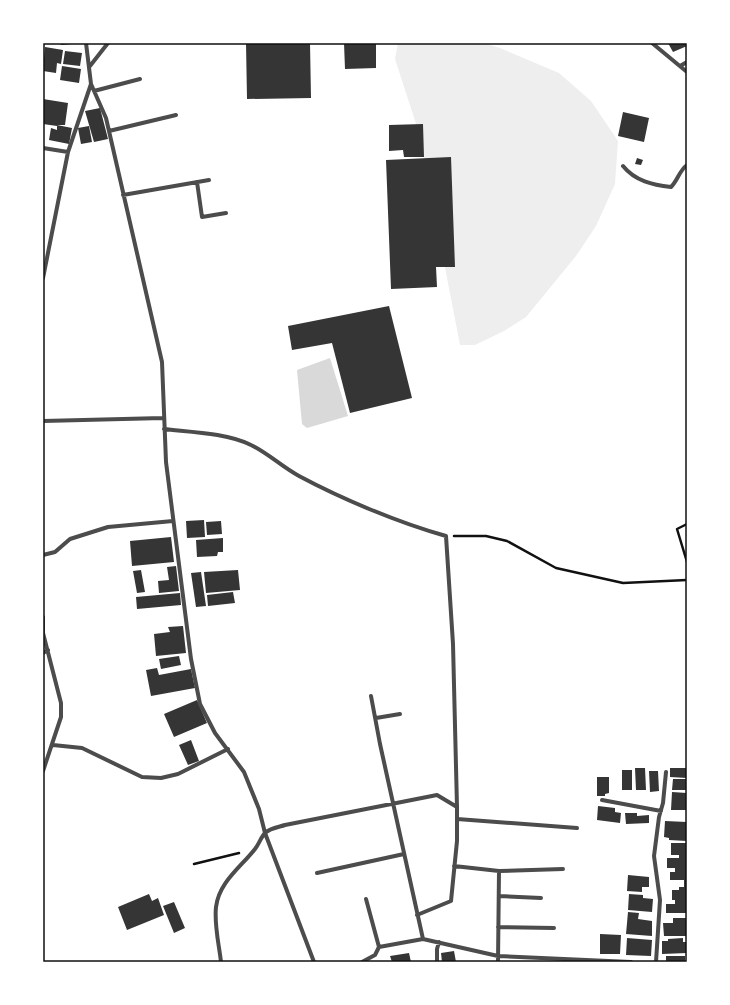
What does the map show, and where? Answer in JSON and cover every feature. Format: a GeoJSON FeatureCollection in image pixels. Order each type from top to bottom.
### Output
{"type":"FeatureCollection","features":[{"type":"Feature","properties":{"kind":"street"},"geometry":{"type":"LineString","coordinates":[[86,43],[91,84],[106,118],[162,362],[166,462],[190,659],[196,690],[206,718],[244,772],[259,809],[265,833],[314,962]]}},
{"type":"Feature","properties":{"kind":"street"},"geometry":{"type":"LineString","coordinates":[[90,66],[108,43]]}},
{"type":"Feature","properties":{"kind":"street"},"geometry":{"type":"LineString","coordinates":[[652,43],[687,72]]}},
{"type":"Feature","properties":{"kind":"street"},"geometry":{"type":"LineString","coordinates":[[680,66],[687,62]]}},
{"type":"Feature","properties":{"kind":"street"},"geometry":{"type":"LineString","coordinates":[[94,91],[140,79]]}},
{"type":"Feature","properties":{"kind":"street"},"geometry":{"type":"LineString","coordinates":[[43,278],[68,152],[91,84]]}},
{"type":"Feature","properties":{"kind":"street"},"geometry":{"type":"LineString","coordinates":[[109,131],[176,115]]}},
{"type":"Feature","properties":{"kind":"street"},"geometry":{"type":"LineString","coordinates":[[43,148],[68,152]]}},
{"type":"Feature","properties":{"kind":"street"},"geometry":{"type":"LineString","coordinates":[[623,166],[630,175],[659,186],[671,188],[677,181],[681,170],[687,165]]}},
{"type":"Feature","properties":{"kind":"street"},"geometry":{"type":"LineString","coordinates":[[123,195],[209,180]]}},
{"type":"Feature","properties":{"kind":"street"},"geometry":{"type":"LineString","coordinates":[[197,182],[202,217],[226,213]]}},
{"type":"Feature","properties":{"kind":"street"},"geometry":{"type":"LineString","coordinates":[[43,421],[164,418]]}},
{"type":"Feature","properties":{"kind":"street"},"geometry":{"type":"LineString","coordinates":[[164,429],[220,436],[250,445],[298,476],[336,494],[427,531],[446,536],[453,644],[457,807],[454,866],[451,901],[417,915]]}},
{"type":"Feature","properties":{"kind":"street"},"geometry":{"type":"LineString","coordinates":[[43,555],[55,552],[70,539],[108,527],[173,521]]}},
{"type":"Feature","properties":{"kind":"street"},"geometry":{"type":"LineString","coordinates":[[43,617],[43,633],[61,703],[61,717],[53,745],[43,771]]}},
{"type":"Feature","properties":{"kind":"street"},"geometry":{"type":"LineString","coordinates":[[43,653],[48,650]]}},
{"type":"Feature","properties":{"kind":"street"},"geometry":{"type":"LineString","coordinates":[[371,696],[423,939]]}},
{"type":"Feature","properties":{"kind":"street"},"geometry":{"type":"LineString","coordinates":[[376,718],[400,714]]}},
{"type":"Feature","properties":{"kind":"street"},"geometry":{"type":"LineString","coordinates":[[53,745],[82,748],[142,777],[161,778],[178,774],[228,749]]}},
{"type":"Feature","properties":{"kind":"street"},"geometry":{"type":"LineString","coordinates":[[656,962],[660,900],[654,856],[666,772]]}},
{"type":"Feature","properties":{"kind":"street"},"geometry":{"type":"LineString","coordinates":[[221,962],[216,919],[216,906],[219,895],[225,884],[255,848],[265,833],[285,825],[437,795],[457,807]]}},
{"type":"Feature","properties":{"kind":"street"},"geometry":{"type":"LineString","coordinates":[[602,800],[661,811]]}},
{"type":"Feature","properties":{"kind":"street"},"geometry":{"type":"LineString","coordinates":[[457,819],[578,828]]}},
{"type":"Feature","properties":{"kind":"street"},"geometry":{"type":"LineString","coordinates":[[317,873],[404,854]]}},
{"type":"Feature","properties":{"kind":"street"},"geometry":{"type":"LineString","coordinates":[[454,866],[499,871],[563,869]]}},
{"type":"Feature","properties":{"kind":"street"},"geometry":{"type":"LineString","coordinates":[[498,962],[499,871]]}},
{"type":"Feature","properties":{"kind":"street"},"geometry":{"type":"LineString","coordinates":[[499,896],[542,898]]}},
{"type":"Feature","properties":{"kind":"street"},"geometry":{"type":"LineString","coordinates":[[362,962],[375,955],[379,947],[366,899]]}},
{"type":"Feature","properties":{"kind":"street"},"geometry":{"type":"LineString","coordinates":[[498,927],[554,928]]}},
{"type":"Feature","properties":{"kind":"street"},"geometry":{"type":"LineString","coordinates":[[379,947],[423,939],[498,956],[632,962]]}},
{"type":"Feature","properties":{"kind":"street"},"geometry":{"type":"LineString","coordinates":[[437,962],[437,949],[439,942]]}},
{"type":"Feature","properties":{"kind":"path"},"geometry":{"type":"LineString","coordinates":[[687,524],[677,528],[687,562]]}},
{"type":"Feature","properties":{"kind":"path"},"geometry":{"type":"LineString","coordinates":[[446,536],[486,536],[507,541],[556,568],[624,583],[687,580]]}},
{"type":"Feature","properties":{"kind":"path"},"geometry":{"type":"LineString","coordinates":[[194,864],[255,848]]}},
{"type":"Feature","properties":{"kind":"shaded area"},"geometry":{"type":"Polygon","coordinates":[[[398,43],[483,43],[500,48],[559,73],[591,101],[618,141],[615,184],[596,226],[576,256],[526,317],[504,331],[475,345],[460,345],[419,133],[395,59],[398,43]]]}},
{"type":"Feature","properties":{"kind":"shaded area"},"geometry":{"type":"Polygon","coordinates":[[[330,358],[348,416],[307,428],[302,424],[297,370],[330,358]]]}},
{"type":"Feature","properties":{"kind":"building"},"geometry":{"type":"Polygon","coordinates":[[[60,43],[72,43],[72,44],[61,45],[60,43]]]}},
{"type":"Feature","properties":{"kind":"building"},"geometry":{"type":"Polygon","coordinates":[[[246,43],[310,43],[311,98],[247,99],[246,43]]]}},
{"type":"Feature","properties":{"kind":"building"},"geometry":{"type":"Polygon","coordinates":[[[344,43],[376,43],[376,68],[345,69],[344,43]]]}},
{"type":"Feature","properties":{"kind":"building"},"geometry":{"type":"Polygon","coordinates":[[[668,43],[687,43],[687,46],[673,52],[668,43]]]}},
{"type":"Feature","properties":{"kind":"building"},"geometry":{"type":"Polygon","coordinates":[[[45,47],[63,50],[61,64],[57,63],[56,73],[43,71],[45,47]]]}},
{"type":"Feature","properties":{"kind":"building"},"geometry":{"type":"Polygon","coordinates":[[[65,51],[82,53],[80,66],[63,64],[65,51]]]}},
{"type":"Feature","properties":{"kind":"building"},"geometry":{"type":"Polygon","coordinates":[[[62,66],[81,69],[79,83],[60,80],[62,66]]]}},
{"type":"Feature","properties":{"kind":"building"},"geometry":{"type":"Polygon","coordinates":[[[43,99],[68,103],[65,125],[57,125],[72,128],[69,144],[49,140],[51,128],[57,130],[57,126],[43,124],[43,99]]]}},
{"type":"Feature","properties":{"kind":"building"},"geometry":{"type":"Polygon","coordinates":[[[100,108],[108,139],[94,142],[85,111],[100,108]]]}},
{"type":"Feature","properties":{"kind":"building"},"geometry":{"type":"Polygon","coordinates":[[[623,112],[649,118],[644,142],[618,136],[623,112]]]}},
{"type":"Feature","properties":{"kind":"building"},"geometry":{"type":"Polygon","coordinates":[[[423,124],[424,157],[404,157],[403,150],[389,151],[389,125],[423,124]]]}},
{"type":"Feature","properties":{"kind":"building"},"geometry":{"type":"Polygon","coordinates":[[[89,126],[92,142],[81,144],[78,128],[89,126]]]}},
{"type":"Feature","properties":{"kind":"building"},"geometry":{"type":"Polygon","coordinates":[[[451,157],[455,267],[436,267],[437,287],[391,289],[386,160],[451,157]]]}},
{"type":"Feature","properties":{"kind":"building"},"geometry":{"type":"Polygon","coordinates":[[[637,158],[643,160],[641,165],[635,164],[637,158]]]}},
{"type":"Feature","properties":{"kind":"building"},"geometry":{"type":"Polygon","coordinates":[[[389,306],[412,398],[350,413],[332,343],[292,350],[288,326],[389,306]]]}},
{"type":"Feature","properties":{"kind":"building"},"geometry":{"type":"Polygon","coordinates":[[[204,520],[205,537],[187,538],[186,521],[204,520]]]}},
{"type":"Feature","properties":{"kind":"building"},"geometry":{"type":"Polygon","coordinates":[[[221,521],[222,534],[207,535],[206,522],[221,521]]]}},
{"type":"Feature","properties":{"kind":"building"},"geometry":{"type":"Polygon","coordinates":[[[171,537],[174,562],[132,566],[130,541],[171,537]]]}},
{"type":"Feature","properties":{"kind":"building"},"geometry":{"type":"Polygon","coordinates":[[[223,538],[223,552],[218,552],[217,556],[197,557],[196,540],[223,538]]]}},
{"type":"Feature","properties":{"kind":"building"},"geometry":{"type":"Polygon","coordinates":[[[176,566],[179,591],[159,593],[158,581],[169,580],[167,567],[176,566]]]}},
{"type":"Feature","properties":{"kind":"building"},"geometry":{"type":"Polygon","coordinates":[[[141,570],[145,592],[137,593],[133,571],[141,570]]]}},
{"type":"Feature","properties":{"kind":"building"},"geometry":{"type":"Polygon","coordinates":[[[238,570],[240,590],[206,593],[204,572],[238,570]]]}},
{"type":"Feature","properties":{"kind":"building"},"geometry":{"type":"Polygon","coordinates":[[[201,572],[206,606],[196,607],[191,573],[201,572]]]}},
{"type":"Feature","properties":{"kind":"building"},"geometry":{"type":"Polygon","coordinates":[[[233,592],[235,603],[208,606],[207,595],[233,592]]]}},
{"type":"Feature","properties":{"kind":"building"},"geometry":{"type":"Polygon","coordinates":[[[180,593],[181,605],[137,609],[136,597],[180,593]]]}},
{"type":"Feature","properties":{"kind":"building"},"geometry":{"type":"Polygon","coordinates":[[[183,626],[186,653],[156,656],[154,634],[170,632],[168,627],[183,626]]]}},
{"type":"Feature","properties":{"kind":"building"},"geometry":{"type":"Polygon","coordinates":[[[179,656],[181,665],[161,669],[159,659],[179,656]]]}},
{"type":"Feature","properties":{"kind":"building"},"geometry":{"type":"Polygon","coordinates":[[[157,668],[159,675],[191,669],[195,688],[151,696],[146,670],[157,668]]]}},
{"type":"Feature","properties":{"kind":"building"},"geometry":{"type":"Polygon","coordinates":[[[197,700],[207,723],[174,737],[164,714],[197,700]]]}},
{"type":"Feature","properties":{"kind":"building"},"geometry":{"type":"Polygon","coordinates":[[[191,740],[199,761],[188,765],[179,745],[191,740]]]}},
{"type":"Feature","properties":{"kind":"building"},"geometry":{"type":"Polygon","coordinates":[[[635,768],[645,768],[646,790],[636,790],[635,768]]]}},
{"type":"Feature","properties":{"kind":"building"},"geometry":{"type":"Polygon","coordinates":[[[670,768],[687,768],[687,778],[670,777],[670,768]]]}},
{"type":"Feature","properties":{"kind":"building"},"geometry":{"type":"Polygon","coordinates":[[[622,770],[632,770],[632,790],[622,790],[622,770]]]}},
{"type":"Feature","properties":{"kind":"building"},"geometry":{"type":"Polygon","coordinates":[[[649,771],[658,771],[659,791],[650,792],[649,771]]]}},
{"type":"Feature","properties":{"kind":"building"},"geometry":{"type":"Polygon","coordinates":[[[597,777],[609,777],[609,793],[605,794],[605,796],[597,796],[597,777]]]}},
{"type":"Feature","properties":{"kind":"building"},"geometry":{"type":"Polygon","coordinates":[[[673,779],[687,779],[686,790],[672,790],[673,779]]]}},
{"type":"Feature","properties":{"kind":"building"},"geometry":{"type":"Polygon","coordinates":[[[672,792],[687,793],[686,810],[671,810],[672,792]]]}},
{"type":"Feature","properties":{"kind":"building"},"geometry":{"type":"Polygon","coordinates":[[[598,806],[615,808],[615,812],[621,813],[620,823],[597,820],[598,806]]]}},
{"type":"Feature","properties":{"kind":"building"},"geometry":{"type":"Polygon","coordinates":[[[625,813],[637,813],[637,816],[649,815],[649,823],[626,824],[625,813]]]}},
{"type":"Feature","properties":{"kind":"building"},"geometry":{"type":"Polygon","coordinates":[[[665,821],[687,822],[687,841],[669,840],[669,838],[664,837],[665,821]]]}},
{"type":"Feature","properties":{"kind":"building"},"geometry":{"type":"Polygon","coordinates":[[[671,843],[687,843],[687,913],[666,913],[666,904],[675,904],[675,900],[672,900],[672,890],[679,890],[679,887],[684,887],[684,880],[670,880],[670,872],[675,872],[675,868],[667,868],[667,858],[679,858],[679,855],[671,855],[671,843]]]}},
{"type":"Feature","properties":{"kind":"building"},"geometry":{"type":"Polygon","coordinates":[[[628,875],[649,877],[649,887],[642,887],[642,892],[627,891],[628,875]]]}},
{"type":"Feature","properties":{"kind":"building"},"geometry":{"type":"Polygon","coordinates":[[[149,894],[152,901],[158,898],[164,915],[127,930],[118,907],[149,894]]]}},
{"type":"Feature","properties":{"kind":"building"},"geometry":{"type":"Polygon","coordinates":[[[629,894],[643,895],[643,898],[653,899],[652,912],[628,910],[629,894]]]}},
{"type":"Feature","properties":{"kind":"building"},"geometry":{"type":"Polygon","coordinates":[[[174,902],[185,928],[174,933],[163,906],[174,902]]]}},
{"type":"Feature","properties":{"kind":"building"},"geometry":{"type":"Polygon","coordinates":[[[628,912],[639,913],[638,919],[652,921],[652,936],[626,934],[628,912]]]}},
{"type":"Feature","properties":{"kind":"building"},"geometry":{"type":"Polygon","coordinates":[[[673,918],[687,918],[687,936],[664,936],[663,923],[673,923],[673,918]]]}},
{"type":"Feature","properties":{"kind":"building"},"geometry":{"type":"Polygon","coordinates":[[[600,934],[621,935],[620,954],[600,954],[600,934]]]}},
{"type":"Feature","properties":{"kind":"building"},"geometry":{"type":"Polygon","coordinates":[[[627,938],[652,940],[651,956],[626,955],[627,938]]]}},
{"type":"Feature","properties":{"kind":"building"},"geometry":{"type":"Polygon","coordinates":[[[683,938],[683,942],[687,942],[687,953],[662,954],[662,941],[683,938]]]}},
{"type":"Feature","properties":{"kind":"building"},"geometry":{"type":"Polygon","coordinates":[[[454,951],[456,962],[442,962],[441,953],[454,951]]]}},
{"type":"Feature","properties":{"kind":"building"},"geometry":{"type":"Polygon","coordinates":[[[409,953],[411,962],[392,962],[390,956],[409,953]]]}},
{"type":"Feature","properties":{"kind":"building"},"geometry":{"type":"Polygon","coordinates":[[[666,956],[685,956],[685,962],[666,962],[666,956]]]}}]}
